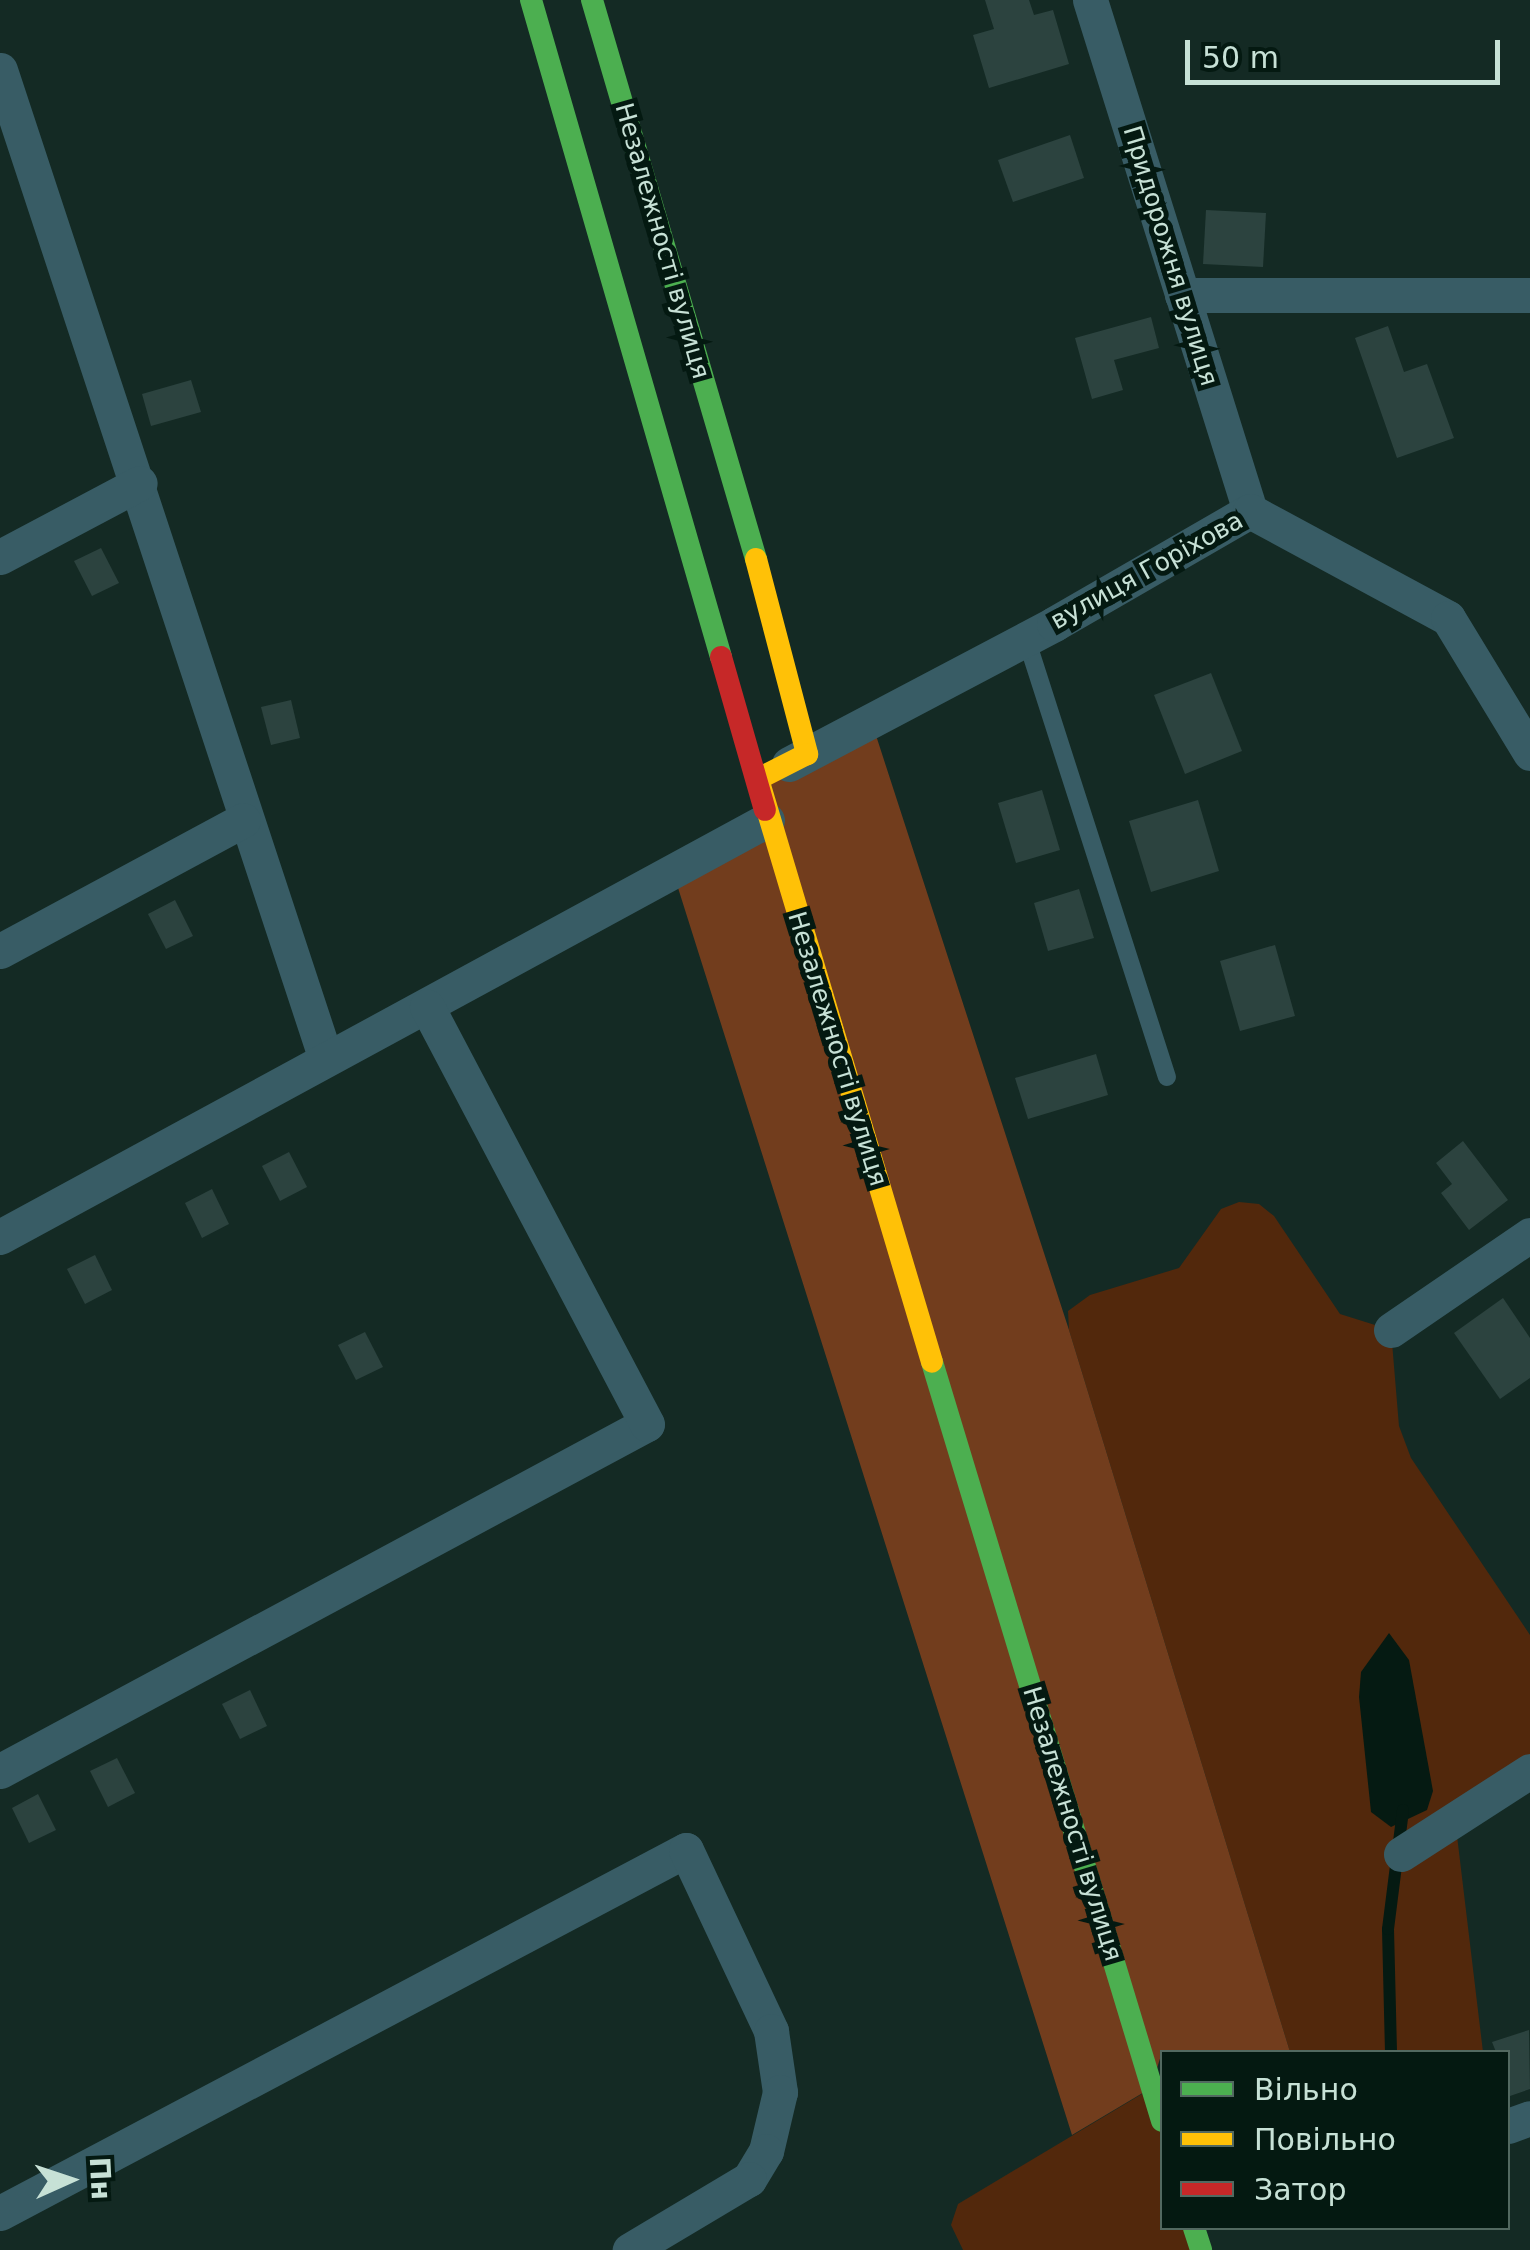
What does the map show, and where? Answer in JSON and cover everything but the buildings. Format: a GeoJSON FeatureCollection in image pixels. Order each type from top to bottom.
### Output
{"type":"FeatureCollection","features":[{"type":"Feature","properties":{"kind":"street","name":"Незалежності вулиця"},"geometry":{"type":"LineString","coordinates":[[532,0],[768,820],[1160,2115]]}},
{"type":"Feature","properties":{"kind":"street","name":"Незалежності вулиця"},"geometry":{"type":"LineString","coordinates":[[592,0],[808,754]]}},
{"type":"Feature","properties":{"kind":"street","name":"Придорожня вулиця"},"geometry":{"type":"LineString","coordinates":[[1090,0],[1250,512]]}},
{"type":"Feature","properties":{"kind":"street"},"geometry":{"type":"LineString","coordinates":[[0,70],[12,155],[140,484],[243,820],[326,1060]]}},
{"type":"Feature","properties":{"kind":"street"},"geometry":{"type":"LineString","coordinates":[[1182,295],[1530,295]]}},
{"type":"Feature","properties":{"kind":"street"},"geometry":{"type":"LineString","coordinates":[[0,557],[140,484]]}},
{"type":"Feature","properties":{"kind":"street","name":"вулиця Горіхова"},"geometry":{"type":"LineString","coordinates":[[758,780],[1026,638],[1250,512],[1448,618],[1530,753]]}},
{"type":"Feature","properties":{"kind":"street"},"geometry":{"type":"LineString","coordinates":[[0,951],[243,820]]}},
{"type":"Feature","properties":{"kind":"street"},"geometry":{"type":"LineString","coordinates":[[0,1236],[768,820]]}},
{"type":"Feature","properties":{"kind":"street"},"geometry":{"type":"LineString","coordinates":[[0,1771],[646,1424],[426,1006]]}},
{"type":"Feature","properties":{"kind":"street"},"geometry":{"type":"LineString","coordinates":[[1391,1330],[1530,1236]]}},
{"type":"Feature","properties":{"kind":"street"},"geometry":{"type":"LineString","coordinates":[[1401,1854],[1530,1771]]}},
{"type":"Feature","properties":{"kind":"street"},"geometry":{"type":"LineString","coordinates":[[0,2213],[686,1850],[772,2031],[780,2092],[766,2151],[749,2178],[630,2250]]}},
{"type":"Feature","properties":{"kind":"lane"},"geometry":{"type":"LineString","coordinates":[[1026,638],[1167,1077]]}},
{"type":"Feature","properties":{"kind":"shaded area"},"geometry":{"type":"Polygon","coordinates":[[[871,720],[1069,1330],[1289,2050],[1160,2050],[1151,2088],[1072,2135],[673,872],[767,820],[758,779],[871,720]]]}},
{"type":"Feature","properties":{"kind":"shaded area"},"geometry":{"type":"Polygon","coordinates":[[[1239,1202],[1259,1204],[1274,1216],[1340,1314],[1391,1330],[1399,1426],[1411,1458],[1530,1635],[1530,1771],[1455,1819],[1483,2050],[1289,2050],[1069,1330],[1068,1311],[1090,1295],[1179,1268],[1221,1209],[1239,1202]]]}},
{"type":"Feature","properties":{"kind":"shaded area"},"geometry":{"type":"Polygon","coordinates":[[[1389,1633],[1409,1660],[1433,1791],[1427,1810],[1391,1827],[1371,1812],[1359,1697],[1361,1672],[1389,1633]]]}},
{"type":"Feature","properties":{"kind":"shaded area"},"geometry":{"type":"Polygon","coordinates":[[[1152,2088],[1160,2114],[1160,2230],[1195,2230],[1201,2250],[963,2250],[951,2225],[958,2204],[1152,2088]]]}},
{"type":"Feature","properties":{"kind":"waterway"},"geometry":{"type":"LineString","coordinates":[[1391,2050],[1388,1929],[1403,1810]]}},
{"type":"Feature","properties":{"kind":"traffic: fast"},"geometry":{"type":"LineString","coordinates":[[531,0],[721,657]]}},
{"type":"Feature","properties":{"kind":"traffic: fast"},"geometry":{"type":"LineString","coordinates":[[592,0],[756,559]]}},
{"type":"Feature","properties":{"kind":"traffic: fast"},"geometry":{"type":"LineString","coordinates":[[932,1362],[1160,2114]]}},
{"type":"Feature","properties":{"kind":"traffic: fast"},"geometry":{"type":"LineString","coordinates":[[1195,2230],[1201,2250]]}},
{"type":"Feature","properties":{"kind":"traffic: slow"},"geometry":{"type":"LineString","coordinates":[[756,559],[807,754],[758,779],[932,1362]]}},
{"type":"Feature","properties":{"kind":"traffic: jam"},"geometry":{"type":"LineString","coordinates":[[721,657],[765,810]]}}]}
